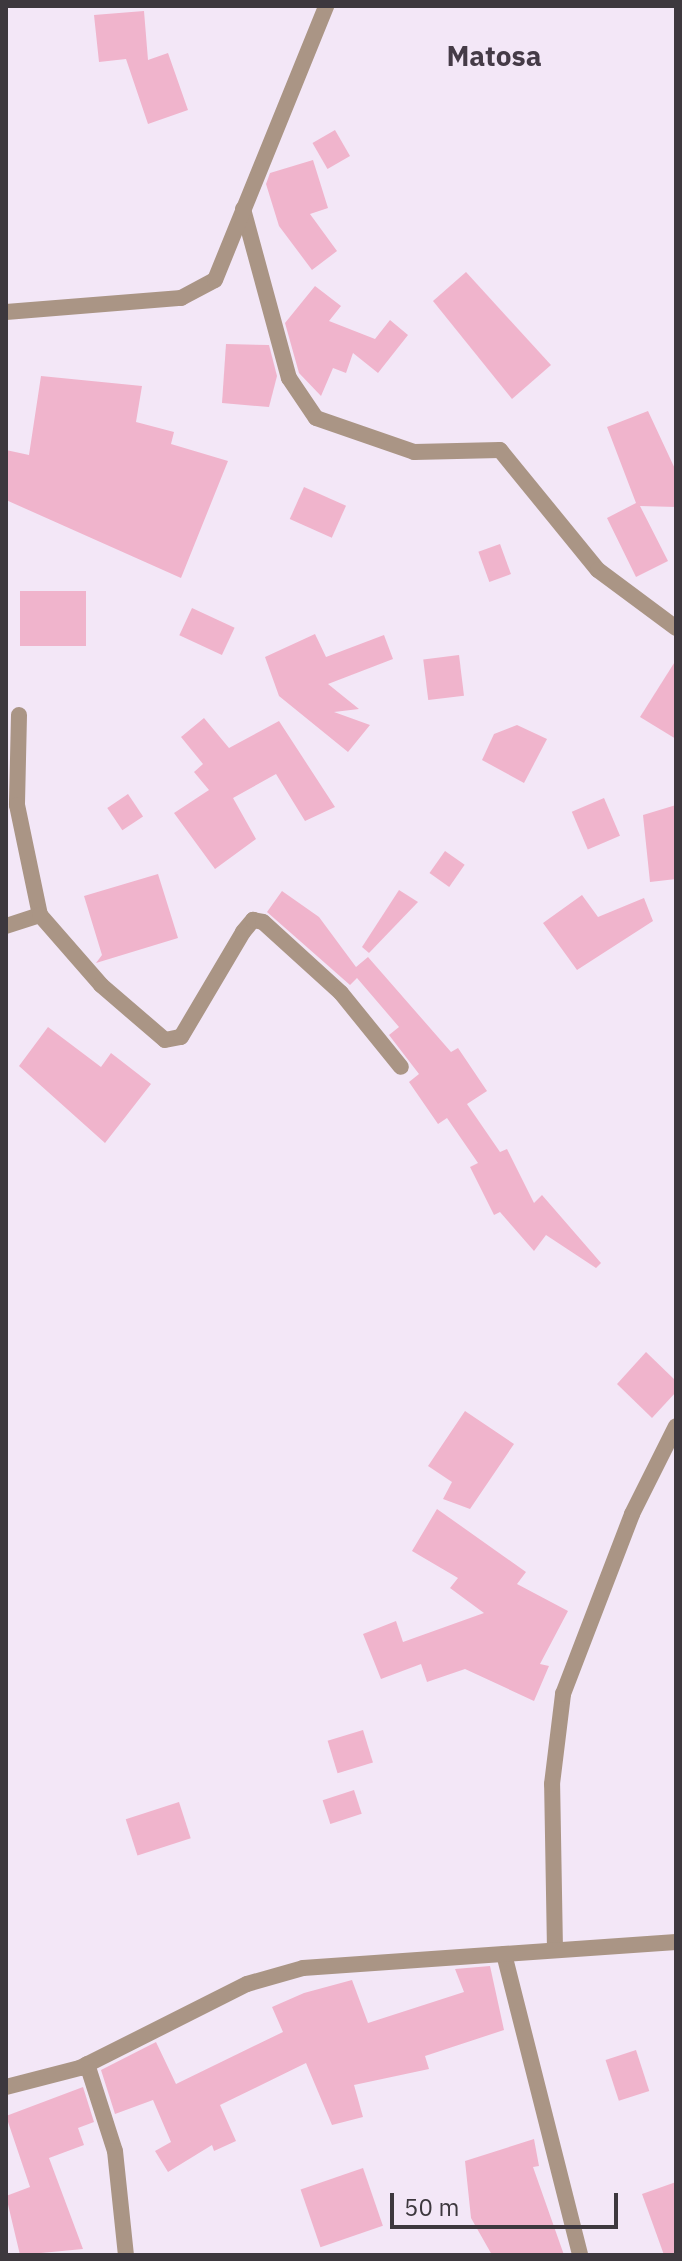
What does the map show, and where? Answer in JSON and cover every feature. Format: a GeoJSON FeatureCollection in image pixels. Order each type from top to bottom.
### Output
{"type":"FeatureCollection","features":[{"type":"Feature","properties":{"kind":"street"},"geometry":{"type":"LineString","coordinates":[[6,312],[195,294],[215,280],[326,6]]}},
{"type":"Feature","properties":{"kind":"street"},"geometry":{"type":"LineString","coordinates":[[243,209],[289,378],[316,418],[414,452],[500,450],[598,570],[676,628]]}},
{"type":"Feature","properties":{"kind":"street"},"geometry":{"type":"LineString","coordinates":[[19,715],[17,805],[40,915],[101,985],[165,1040],[181,1037],[243,932],[253,920],[263,922],[341,993],[401,1067]]}},
{"type":"Feature","properties":{"kind":"street"},"geometry":{"type":"LineString","coordinates":[[6,926],[40,915]]}},
{"type":"Feature","properties":{"kind":"street"},"geometry":{"type":"LineString","coordinates":[[555,1950],[552,1784],[563,1694],[632,1514],[676,1426]]}},
{"type":"Feature","properties":{"kind":"street"},"geometry":{"type":"LineString","coordinates":[[6,2087],[87,2064],[281,1974],[676,1942]]}},
{"type":"Feature","properties":{"kind":"street"},"geometry":{"type":"LineString","coordinates":[[504,1954],[580,2255]]}},
{"type":"Feature","properties":{"kind":"street"},"geometry":{"type":"LineString","coordinates":[[87,2064],[115,2151],[126,2255]]}},
{"type":"Feature","properties":{"kind":"building"},"geometry":{"type":"Polygon","coordinates":[[[144,11],[148,60],[168,53],[188,110],[148,124],[126,59],[99,62],[94,15],[144,11]]]}},
{"type":"Feature","properties":{"kind":"building"},"geometry":{"type":"Polygon","coordinates":[[[335,130],[350,156],[327,169],[312,143],[335,130]]]}},
{"type":"Feature","properties":{"kind":"building"},"geometry":{"type":"Polygon","coordinates":[[[313,160],[328,208],[310,214],[337,251],[312,270],[279,226],[266,184],[270,173],[313,160]]]}},
{"type":"Feature","properties":{"kind":"building"},"geometry":{"type":"Polygon","coordinates":[[[466,272],[551,365],[512,399],[433,301],[466,272]]]}},
{"type":"Feature","properties":{"kind":"building"},"geometry":{"type":"Polygon","coordinates":[[[315,286],[341,306],[329,321],[375,339],[390,320],[408,335],[378,373],[353,353],[346,373],[333,368],[321,396],[299,373],[285,323],[315,286]]]}},
{"type":"Feature","properties":{"kind":"building"},"geometry":{"type":"Polygon","coordinates":[[[226,344],[269,345],[277,376],[269,407],[222,403],[226,344]]]}},
{"type":"Feature","properties":{"kind":"building"},"geometry":{"type":"Polygon","coordinates":[[[41,376],[142,386],[136,422],[174,432],[171,444],[228,461],[181,578],[6,500],[6,450],[29,455],[41,376]]]}},
{"type":"Feature","properties":{"kind":"building"},"geometry":{"type":"Polygon","coordinates":[[[648,411],[676,471],[676,507],[640,506],[668,561],[636,577],[607,518],[636,503],[607,427],[648,411]]]}},
{"type":"Feature","properties":{"kind":"building"},"geometry":{"type":"Polygon","coordinates":[[[304,487],[346,506],[332,538],[290,519],[304,487]]]}},
{"type":"Feature","properties":{"kind":"building"},"geometry":{"type":"Polygon","coordinates":[[[500,544],[511,574],[489,582],[478,552],[500,544]]]}},
{"type":"Feature","properties":{"kind":"building"},"geometry":{"type":"Polygon","coordinates":[[[20,591],[86,591],[86,646],[20,646],[20,591]]]}},
{"type":"Feature","properties":{"kind":"building"},"geometry":{"type":"Polygon","coordinates":[[[192,608],[235,628],[222,655],[179,635],[192,608]]]}},
{"type":"Feature","properties":{"kind":"building"},"geometry":{"type":"Polygon","coordinates":[[[315,634],[326,657],[384,635],[393,659],[328,684],[359,709],[334,712],[370,725],[348,752],[279,696],[265,657],[315,634]]]}},
{"type":"Feature","properties":{"kind":"building"},"geometry":{"type":"Polygon","coordinates":[[[459,655],[464,696],[428,700],[423,659],[459,655]]]}},
{"type":"Feature","properties":{"kind":"building"},"geometry":{"type":"Polygon","coordinates":[[[676,660],[676,739],[640,717],[676,660]]]}},
{"type":"Feature","properties":{"kind":"building"},"geometry":{"type":"Polygon","coordinates":[[[204,718],[229,748],[279,721],[335,807],[305,821],[276,774],[233,798],[256,839],[215,869],[174,813],[209,790],[194,772],[203,764],[181,737],[204,718]]]}},
{"type":"Feature","properties":{"kind":"building"},"geometry":{"type":"Polygon","coordinates":[[[517,725],[547,739],[524,783],[482,760],[494,734],[517,725]]]}},
{"type":"Feature","properties":{"kind":"building"},"geometry":{"type":"Polygon","coordinates":[[[128,794],[143,816],[122,830],[107,808],[128,794]]]}},
{"type":"Feature","properties":{"kind":"building"},"geometry":{"type":"Polygon","coordinates":[[[604,798],[620,836],[588,849],[572,812],[604,798]]]}},
{"type":"Feature","properties":{"kind":"building"},"geometry":{"type":"Polygon","coordinates":[[[676,805],[676,879],[650,882],[643,815],[676,805]]]}},
{"type":"Feature","properties":{"kind":"building"},"geometry":{"type":"Polygon","coordinates":[[[445,851],[465,865],[449,887],[430,873],[445,851]]]}},
{"type":"Feature","properties":{"kind":"building"},"geometry":{"type":"Polygon","coordinates":[[[158,874],[178,938],[96,963],[102,955],[84,896],[158,874]]]}},
{"type":"Feature","properties":{"kind":"building"},"geometry":{"type":"Polygon","coordinates":[[[399,890],[418,902],[369,953],[362,947],[399,890]]]}},
{"type":"Feature","properties":{"kind":"building"},"geometry":{"type":"Polygon","coordinates":[[[282,891],[319,917],[356,967],[368,957],[451,1052],[458,1048],[487,1091],[467,1104],[500,1152],[507,1149],[534,1203],[542,1195],[601,1263],[596,1268],[546,1235],[534,1251],[500,1212],[494,1215],[470,1167],[478,1163],[447,1118],[438,1124],[409,1082],[419,1074],[389,1035],[399,1027],[357,978],[350,985],[267,912],[282,891]]]}},
{"type":"Feature","properties":{"kind":"building"},"geometry":{"type":"Polygon","coordinates":[[[582,895],[598,917],[644,898],[653,921],[577,970],[543,923],[582,895]]]}},
{"type":"Feature","properties":{"kind":"building"},"geometry":{"type":"Polygon","coordinates":[[[48,1027],[101,1067],[111,1053],[151,1084],[105,1143],[19,1066],[48,1027]]]}},
{"type":"Feature","properties":{"kind":"building"},"geometry":{"type":"Polygon","coordinates":[[[646,1352],[676,1381],[676,1392],[652,1418],[617,1384],[646,1352]]]}},
{"type":"Feature","properties":{"kind":"building"},"geometry":{"type":"Polygon","coordinates":[[[465,1411],[514,1444],[470,1509],[443,1499],[452,1482],[428,1466],[465,1411]]]}},
{"type":"Feature","properties":{"kind":"building"},"geometry":{"type":"Polygon","coordinates":[[[437,1509],[526,1572],[517,1584],[568,1611],[540,1664],[549,1666],[534,1701],[465,1669],[427,1682],[421,1664],[381,1679],[363,1634],[396,1621],[403,1642],[484,1613],[450,1588],[458,1578],[412,1551],[437,1509]]]}},
{"type":"Feature","properties":{"kind":"building"},"geometry":{"type":"Polygon","coordinates":[[[363,1730],[373,1763],[338,1773],[328,1741],[363,1730]]]}},
{"type":"Feature","properties":{"kind":"building"},"geometry":{"type":"Polygon","coordinates":[[[354,1790],[362,1814],[330,1824],[323,1800],[354,1790]]]}},
{"type":"Feature","properties":{"kind":"building"},"geometry":{"type":"Polygon","coordinates":[[[179,1802],[191,1838],[137,1855],[126,1819],[179,1802]]]}},
{"type":"Feature","properties":{"kind":"building"},"geometry":{"type":"Polygon","coordinates":[[[490,1966],[504,2030],[425,2056],[429,2069],[354,2085],[363,2117],[332,2125],[306,2063],[220,2105],[236,2141],[214,2151],[212,2145],[168,2172],[155,2151],[171,2142],[153,2100],[115,2114],[101,2070],[156,2042],[176,2084],[283,2032],[272,2007],[304,1993],[352,1980],[368,2023],[464,1992],[455,1969],[490,1966]]]}},
{"type":"Feature","properties":{"kind":"building"},"geometry":{"type":"Polygon","coordinates":[[[636,2050],[649,2091],[619,2101],[606,2060],[636,2050]]]}},
{"type":"Feature","properties":{"kind":"building"},"geometry":{"type":"Polygon","coordinates":[[[83,2087],[94,2122],[78,2128],[84,2145],[49,2158],[83,2249],[20,2255],[6,2196],[30,2187],[6,2116],[83,2087]]]}},
{"type":"Feature","properties":{"kind":"building"},"geometry":{"type":"Polygon","coordinates":[[[534,2139],[539,2166],[533,2167],[564,2255],[492,2255],[471,2218],[465,2161],[534,2139]]]}},
{"type":"Feature","properties":{"kind":"building"},"geometry":{"type":"Polygon","coordinates":[[[363,2168],[383,2226],[320,2247],[301,2189],[363,2168]]]}},
{"type":"Feature","properties":{"kind":"building"},"geometry":{"type":"Polygon","coordinates":[[[676,2182],[676,2255],[664,2255],[642,2194],[676,2182]]]}},
{"type":"Feature","properties":{"kind":"district","name":"Matosa"},"geometry":{"type":"Point","coordinates":[494,56]}}]}
